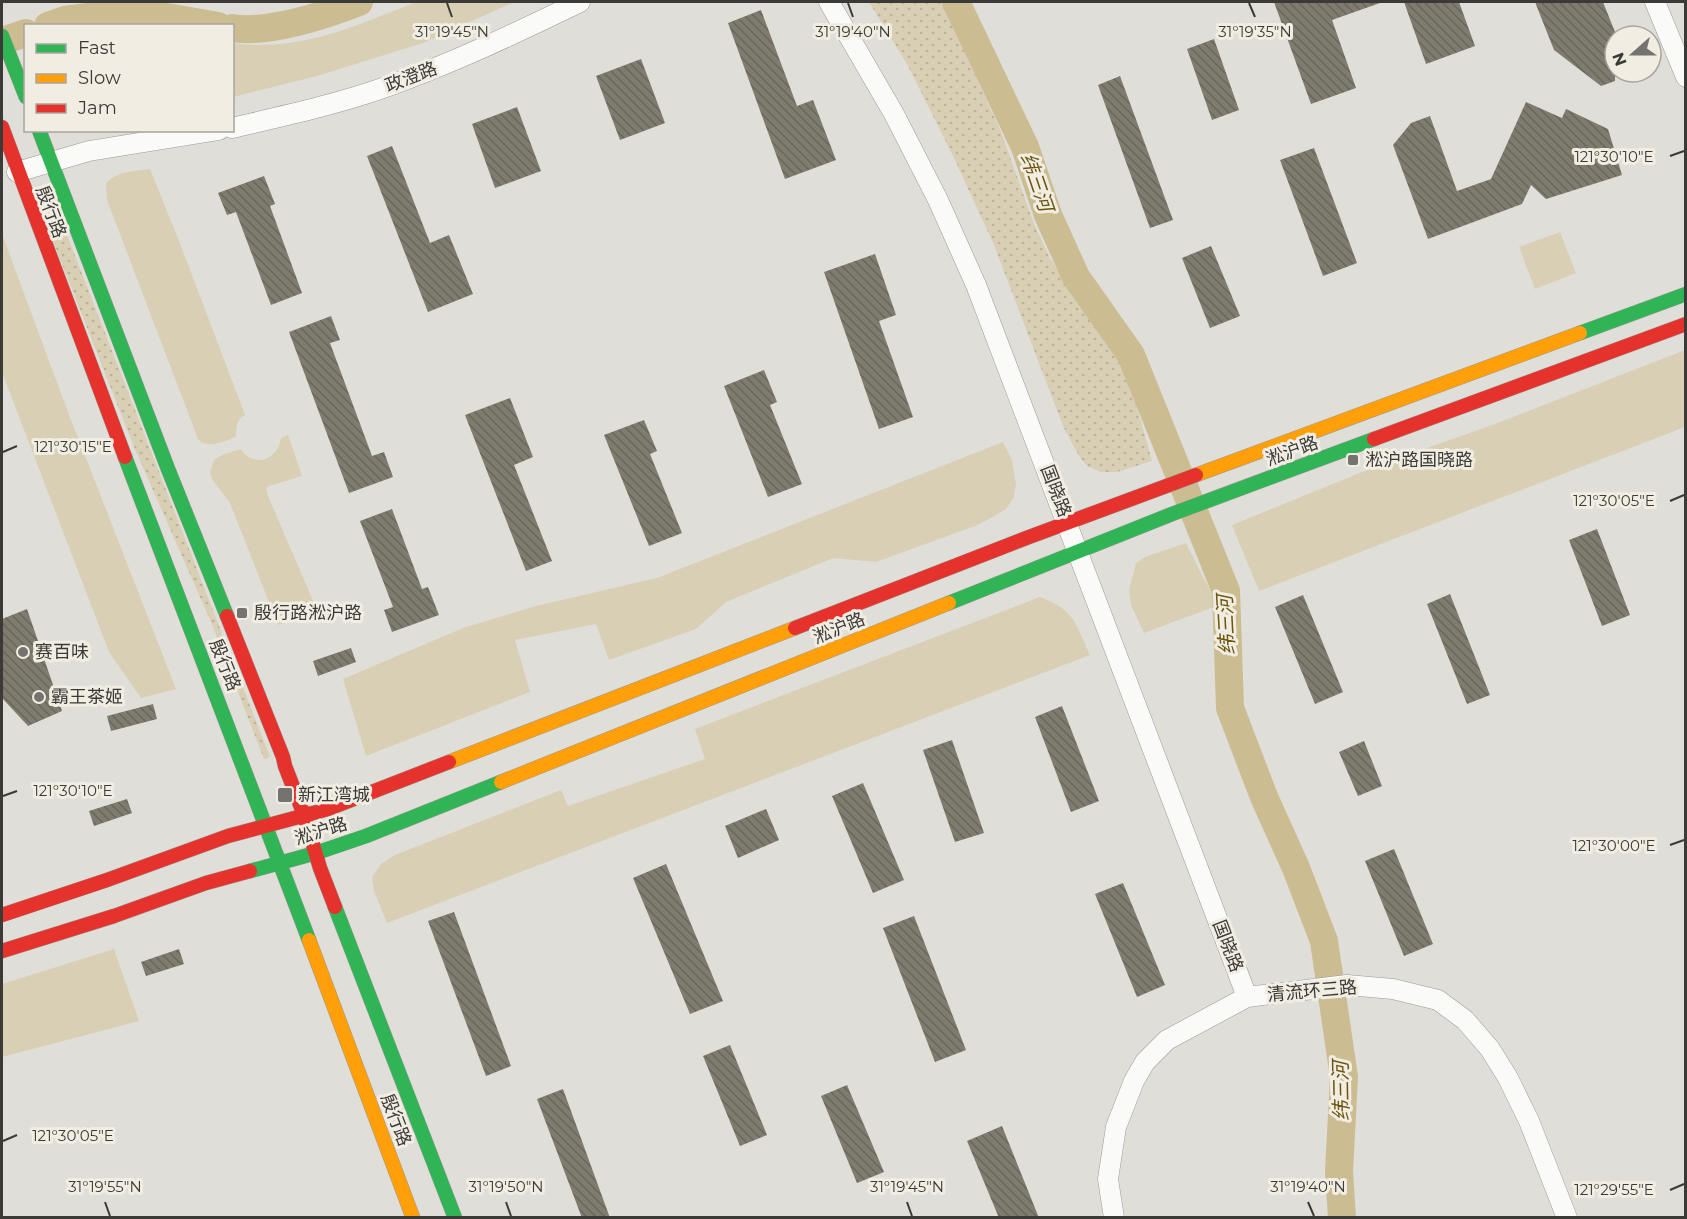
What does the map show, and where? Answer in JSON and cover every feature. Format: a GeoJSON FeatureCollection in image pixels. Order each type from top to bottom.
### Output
{"type":"FeatureCollection","features":[{"type":"Feature","properties":{"kind":"main road"},"geometry":{"type":"LineString","coordinates":[[2,36],[24,93]]}},
{"type":"Feature","properties":{"kind":"main road","name":"殷行路"},"geometry":{"type":"LineString","coordinates":[[2,127],[169,575],[281,862],[413,1218]]}},
{"type":"Feature","properties":{"kind":"main road","name":"殷行路"},"geometry":{"type":"LineString","coordinates":[[40,132],[168,469],[229,618],[304,815],[320,868],[455,1218]]}},
{"type":"Feature","properties":{"kind":"main road","name":"淞沪路"},"geometry":{"type":"LineString","coordinates":[[2,915],[107,880],[194,847],[352,800],[1068,523],[1686,294]]}},
{"type":"Feature","properties":{"kind":"main road","name":"淞沪路"},"geometry":{"type":"LineString","coordinates":[[2,951],[114,916],[206,882],[316,853],[374,833],[1172,514],[1686,324]]}},
{"type":"Feature","properties":{"kind":"street","name":"政澄路"},"geometry":{"type":"LineString","coordinates":[[234,128],[312,109],[382,88],[458,59],[580,2]]}},
{"type":"Feature","properties":{"kind":"street","name":"国晓路"},"geometry":{"type":"LineString","coordinates":[[829,2],[888,104],[938,200],[976,285],[1247,997]]}},
{"type":"Feature","properties":{"kind":"street"},"geometry":{"type":"LineString","coordinates":[[1655,2],[1686,77]]}},
{"type":"Feature","properties":{"kind":"street"},"geometry":{"type":"LineString","coordinates":[[17,172],[89,151],[207,132]]}},
{"type":"Feature","properties":{"kind":"street","name":"清流环三路"},"geometry":{"type":"LineString","coordinates":[[1114,1218],[1108,1179],[1116,1127],[1134,1081],[1145,1062],[1167,1040],[1247,997],[1347,985],[1393,989],[1438,1000],[1466,1020],[1490,1049],[1508,1078],[1529,1121],[1567,1218]]}},
{"type":"Feature","properties":{"kind":"shaded area"},"geometry":{"type":"Polygon","coordinates":[[[416,2],[514,2],[423,43],[317,76],[234,97],[234,43],[280,44],[327,35],[416,2]]]}},
{"type":"Feature","properties":{"kind":"shaded area"},"geometry":{"type":"Polygon","coordinates":[[[869,2],[941,2],[1000,129],[1034,224],[1050,258],[1095,327],[1123,362],[1152,461],[1117,472],[1101,472],[1087,466],[1079,456],[1063,426],[994,245],[954,158],[907,64],[869,2]]]}},
{"type":"Feature","properties":{"kind":"shaded area"},"geometry":{"type":"Polygon","coordinates":[[[150,169],[245,415],[238,422],[236,437],[216,444],[206,444],[198,439],[107,200],[106,183],[111,179],[127,172],[150,169]]]}},
{"type":"Feature","properties":{"kind":"shaded area"},"geometry":{"type":"Polygon","coordinates":[[[65,230],[270,757],[264,759],[211,622],[134,447],[51,236],[65,230]]]}},
{"type":"Feature","properties":{"kind":"shaded area"},"geometry":{"type":"Polygon","coordinates":[[[1560,232],[1576,273],[1535,289],[1519,247],[1560,232]]]}},
{"type":"Feature","properties":{"kind":"shaded area"},"geometry":{"type":"Polygon","coordinates":[[[2,234],[68,412],[176,689],[141,698],[109,652],[2,372],[2,234]]]}},
{"type":"Feature","properties":{"kind":"shaded area"},"geometry":{"type":"Polygon","coordinates":[[[1685,350],[1685,427],[1259,591],[1232,525],[1377,466],[1495,424],[1685,350]]]}},
{"type":"Feature","properties":{"kind":"shaded area"},"geometry":{"type":"Polygon","coordinates":[[[288,435],[302,476],[269,486],[266,489],[317,610],[278,625],[230,503],[212,479],[210,472],[214,460],[241,449],[252,459],[262,460],[271,456],[281,438],[288,435]]]}},
{"type":"Feature","properties":{"kind":"shaded area"},"geometry":{"type":"Polygon","coordinates":[[[1003,442],[1012,460],[1016,485],[1013,499],[1006,509],[975,526],[876,562],[833,558],[726,602],[696,629],[609,660],[596,624],[515,640],[530,692],[366,756],[343,679],[463,628],[536,606],[657,578],[1003,442]]]}},
{"type":"Feature","properties":{"kind":"shaded area"},"geometry":{"type":"Polygon","coordinates":[[[1186,543],[1219,605],[1144,633],[1131,605],[1129,590],[1136,563],[1145,557],[1186,543]]]}},
{"type":"Feature","properties":{"kind":"shaded area"},"geometry":{"type":"Polygon","coordinates":[[[1040,597],[1060,607],[1073,619],[1090,655],[387,923],[374,891],[372,877],[381,864],[395,855],[561,790],[568,806],[705,759],[695,729],[1040,597]]]}},
{"type":"Feature","properties":{"kind":"shaded area"},"geometry":{"type":"Polygon","coordinates":[[[114,949],[139,1021],[2,1057],[2,984],[114,949]]]}},
{"type":"Feature","properties":{"kind":"building"},"geometry":{"type":"Polygon","coordinates":[[[1274,2],[1380,2],[1332,20],[1356,88],[1311,104],[1274,2]]]}},
{"type":"Feature","properties":{"kind":"building"},"geometry":{"type":"Polygon","coordinates":[[[1404,2],[1459,2],[1475,46],[1426,64],[1404,2]]]}},
{"type":"Feature","properties":{"kind":"building"},"geometry":{"type":"Polygon","coordinates":[[[1535,2],[1603,2],[1612,24],[1603,24],[1603,84],[1607,84],[1601,86],[1554,50],[1535,2]]]}},
{"type":"Feature","properties":{"kind":"building"},"geometry":{"type":"Polygon","coordinates":[[[761,10],[797,106],[813,100],[836,160],[785,179],[728,23],[761,10]]]}},
{"type":"Feature","properties":{"kind":"building"},"geometry":{"type":"Polygon","coordinates":[[[1214,39],[1239,110],[1212,120],[1187,49],[1214,39]]]}},
{"type":"Feature","properties":{"kind":"building"},"geometry":{"type":"Polygon","coordinates":[[[641,59],[665,123],[620,140],[596,76],[641,59]]]}},
{"type":"Feature","properties":{"kind":"building"},"geometry":{"type":"Polygon","coordinates":[[[1120,76],[1173,220],[1150,228],[1098,85],[1120,76]]]}},
{"type":"Feature","properties":{"kind":"building"},"geometry":{"type":"Polygon","coordinates":[[[1526,102],[1562,118],[1566,109],[1608,129],[1622,175],[1546,199],[1531,185],[1522,204],[1428,239],[1393,145],[1411,123],[1430,116],[1457,191],[1491,179],[1526,102]]]}},
{"type":"Feature","properties":{"kind":"building"},"geometry":{"type":"Polygon","coordinates":[[[517,107],[541,171],[495,188],[472,124],[517,107]]]}},
{"type":"Feature","properties":{"kind":"building"},"geometry":{"type":"Polygon","coordinates":[[[392,146],[430,243],[449,235],[473,294],[428,312],[367,156],[392,146]]]}},
{"type":"Feature","properties":{"kind":"building"},"geometry":{"type":"Polygon","coordinates":[[[1314,148],[1357,263],[1323,276],[1280,160],[1314,148]]]}},
{"type":"Feature","properties":{"kind":"building"},"geometry":{"type":"Polygon","coordinates":[[[264,176],[275,204],[270,206],[302,293],[271,305],[236,212],[227,215],[218,193],[264,176]]]}},
{"type":"Feature","properties":{"kind":"building"},"geometry":{"type":"Polygon","coordinates":[[[1211,246],[1240,316],[1210,328],[1182,258],[1211,246]]]}},
{"type":"Feature","properties":{"kind":"building"},"geometry":{"type":"Polygon","coordinates":[[[875,254],[896,315],[879,321],[913,417],[879,429],[824,272],[875,254]]]}},
{"type":"Feature","properties":{"kind":"building"},"geometry":{"type":"Polygon","coordinates":[[[331,316],[340,340],[330,343],[372,456],[384,452],[393,477],[349,493],[289,332],[331,316]]]}},
{"type":"Feature","properties":{"kind":"building"},"geometry":{"type":"Polygon","coordinates":[[[764,370],[777,402],[770,405],[802,484],[768,497],[724,386],[764,370]]]}},
{"type":"Feature","properties":{"kind":"building"},"geometry":{"type":"Polygon","coordinates":[[[510,398],[533,457],[514,465],[552,561],[526,571],[465,415],[510,398]]]}},
{"type":"Feature","properties":{"kind":"building"},"geometry":{"type":"Polygon","coordinates":[[[644,420],[657,451],[650,454],[682,533],[649,546],[604,435],[644,420]]]}},
{"type":"Feature","properties":{"kind":"building"},"geometry":{"type":"Polygon","coordinates":[[[392,509],[422,589],[428,587],[439,615],[392,632],[384,610],[393,607],[360,521],[392,509]]]}},
{"type":"Feature","properties":{"kind":"building"},"geometry":{"type":"Polygon","coordinates":[[[1597,529],[1630,615],[1602,626],[1569,540],[1597,529]]]}},
{"type":"Feature","properties":{"kind":"building"},"geometry":{"type":"Polygon","coordinates":[[[1450,594],[1490,695],[1467,704],[1427,604],[1450,594]]]}},
{"type":"Feature","properties":{"kind":"building"},"geometry":{"type":"Polygon","coordinates":[[[1303,595],[1343,692],[1315,704],[1275,607],[1303,595]]]}},
{"type":"Feature","properties":{"kind":"building"},"geometry":{"type":"Polygon","coordinates":[[[27,609],[62,711],[28,726],[2,698],[2,619],[27,609]]]}},
{"type":"Feature","properties":{"kind":"building"},"geometry":{"type":"Polygon","coordinates":[[[351,648],[356,662],[318,676],[313,661],[351,648]]]}},
{"type":"Feature","properties":{"kind":"building"},"geometry":{"type":"Polygon","coordinates":[[[153,704],[157,719],[111,731],[107,716],[153,704]]]}},
{"type":"Feature","properties":{"kind":"building"},"geometry":{"type":"Polygon","coordinates":[[[1062,706],[1099,801],[1071,812],[1035,717],[1062,706]]]}},
{"type":"Feature","properties":{"kind":"building"},"geometry":{"type":"Polygon","coordinates":[[[952,740],[984,833],[955,842],[923,750],[952,740]]]}},
{"type":"Feature","properties":{"kind":"building"},"geometry":{"type":"Polygon","coordinates":[[[1364,741],[1382,786],[1358,796],[1339,752],[1364,741]]]}},
{"type":"Feature","properties":{"kind":"building"},"geometry":{"type":"Polygon","coordinates":[[[863,783],[904,880],[873,893],[832,796],[863,783]]]}},
{"type":"Feature","properties":{"kind":"building"},"geometry":{"type":"Polygon","coordinates":[[[127,799],[132,813],[94,826],[89,811],[127,799]]]}},
{"type":"Feature","properties":{"kind":"building"},"geometry":{"type":"Polygon","coordinates":[[[766,809],[779,840],[738,858],[725,826],[766,809]]]}},
{"type":"Feature","properties":{"kind":"building"},"geometry":{"type":"Polygon","coordinates":[[[1394,849],[1433,944],[1404,956],[1365,861],[1394,849]]]}},
{"type":"Feature","properties":{"kind":"building"},"geometry":{"type":"Polygon","coordinates":[[[666,864],[723,1001],[690,1014],[633,878],[666,864]]]}},
{"type":"Feature","properties":{"kind":"building"},"geometry":{"type":"Polygon","coordinates":[[[1123,883],[1165,985],[1137,997],[1095,894],[1123,883]]]}},
{"type":"Feature","properties":{"kind":"building"},"geometry":{"type":"Polygon","coordinates":[[[454,912],[511,1066],[486,1076],[428,921],[454,912]]]}},
{"type":"Feature","properties":{"kind":"building"},"geometry":{"type":"Polygon","coordinates":[[[914,916],[966,1050],[935,1062],[883,928],[914,916]]]}},
{"type":"Feature","properties":{"kind":"building"},"geometry":{"type":"Polygon","coordinates":[[[179,949],[184,964],[146,976],[141,962],[179,949]]]}},
{"type":"Feature","properties":{"kind":"building"},"geometry":{"type":"Polygon","coordinates":[[[730,1045],[767,1135],[740,1146],[703,1056],[730,1045]]]}},
{"type":"Feature","properties":{"kind":"building"},"geometry":{"type":"Polygon","coordinates":[[[847,1085],[884,1172],[857,1183],[821,1096],[847,1085]]]}},
{"type":"Feature","properties":{"kind":"building"},"geometry":{"type":"Polygon","coordinates":[[[563,1089],[610,1218],[582,1218],[537,1099],[563,1089]]]}},
{"type":"Feature","properties":{"kind":"building"},"geometry":{"type":"Polygon","coordinates":[[[1002,1126],[1039,1218],[999,1218],[967,1141],[1002,1126]]]}},
{"type":"Feature","properties":{"kind":"waterway"},"geometry":{"type":"LineString","coordinates":[[234,28],[279,26],[314,18],[359,2]]}},
{"type":"Feature","properties":{"kind":"waterway","name":"纬三河"},"geometry":{"type":"LineString","coordinates":[[956,2],[1025,147],[1048,215],[1076,277],[1131,355],[1226,591],[1230,708],[1324,941],[1344,1077],[1339,1171],[1342,1218]]}},
{"type":"Feature","properties":{"kind":"waterway"},"geometry":{"type":"LineString","coordinates":[[54,24],[65,20],[132,11],[207,24]]}},
{"type":"Feature","properties":{"kind":"waterway"},"geometry":{"type":"LineString","coordinates":[[2,41],[24,34]]}},
{"type":"Feature","properties":{"kind":"traffic: fast"},"geometry":{"type":"LineString","coordinates":[[2,36],[24,92]]}},
{"type":"Feature","properties":{"kind":"traffic: fast"},"geometry":{"type":"LineString","coordinates":[[40,132],[168,469],[227,616]]}},
{"type":"Feature","properties":{"kind":"traffic: fast"},"geometry":{"type":"LineString","coordinates":[[1580,333],[1686,294]]}},
{"type":"Feature","properties":{"kind":"traffic: fast"},"geometry":{"type":"LineString","coordinates":[[949,603],[1172,514],[1374,439]]}},
{"type":"Feature","properties":{"kind":"traffic: fast"},"geometry":{"type":"LineString","coordinates":[[125,457],[309,940]]}},
{"type":"Feature","properties":{"kind":"traffic: fast"},"geometry":{"type":"LineString","coordinates":[[250,871],[316,853],[366,836],[501,782]]}},
{"type":"Feature","properties":{"kind":"traffic: fast"},"geometry":{"type":"LineString","coordinates":[[335,907],[455,1218]]}},
{"type":"Feature","properties":{"kind":"traffic: slow"},"geometry":{"type":"LineString","coordinates":[[1196,475],[1580,333]]}},
{"type":"Feature","properties":{"kind":"traffic: slow"},"geometry":{"type":"LineString","coordinates":[[501,782],[949,603]]}},
{"type":"Feature","properties":{"kind":"traffic: slow"},"geometry":{"type":"LineString","coordinates":[[449,762],[795,628]]}},
{"type":"Feature","properties":{"kind":"traffic: slow"},"geometry":{"type":"LineString","coordinates":[[309,940],[413,1218]]}},
{"type":"Feature","properties":{"kind":"traffic: jam"},"geometry":{"type":"LineString","coordinates":[[2,127],[125,457]]}},
{"type":"Feature","properties":{"kind":"traffic: jam"},"geometry":{"type":"LineString","coordinates":[[1374,439],[1686,324]]}},
{"type":"Feature","properties":{"kind":"traffic: jam"},"geometry":{"type":"LineString","coordinates":[[795,628],[1196,475]]}},
{"type":"Feature","properties":{"kind":"traffic: jam"},"geometry":{"type":"LineString","coordinates":[[227,616],[283,757],[335,907]]}},
{"type":"Feature","properties":{"kind":"traffic: jam"},"geometry":{"type":"LineString","coordinates":[[2,915],[228,836],[328,809],[449,762]]}},
{"type":"Feature","properties":{"kind":"traffic: jam"},"geometry":{"type":"LineString","coordinates":[[2,951],[114,916],[206,883],[250,871]]}},
{"type":"Feature","properties":{"kind":"place","name":"淞沪路国晓路"},"geometry":{"type":"Point","coordinates":[1353,460]}},
{"type":"Feature","properties":{"kind":"place","name":"殷行路淞沪路"},"geometry":{"type":"Point","coordinates":[242,613]}},
{"type":"Feature","properties":{"kind":"place","name":"赛百味"},"geometry":{"type":"Point","coordinates":[23,652]}},
{"type":"Feature","properties":{"kind":"place","name":"霸王茶姬"},"geometry":{"type":"Point","coordinates":[39,697]}},
{"type":"Feature","properties":{"kind":"place","name":"新江湾城"},"geometry":{"type":"Point","coordinates":[285,795]}}]}
